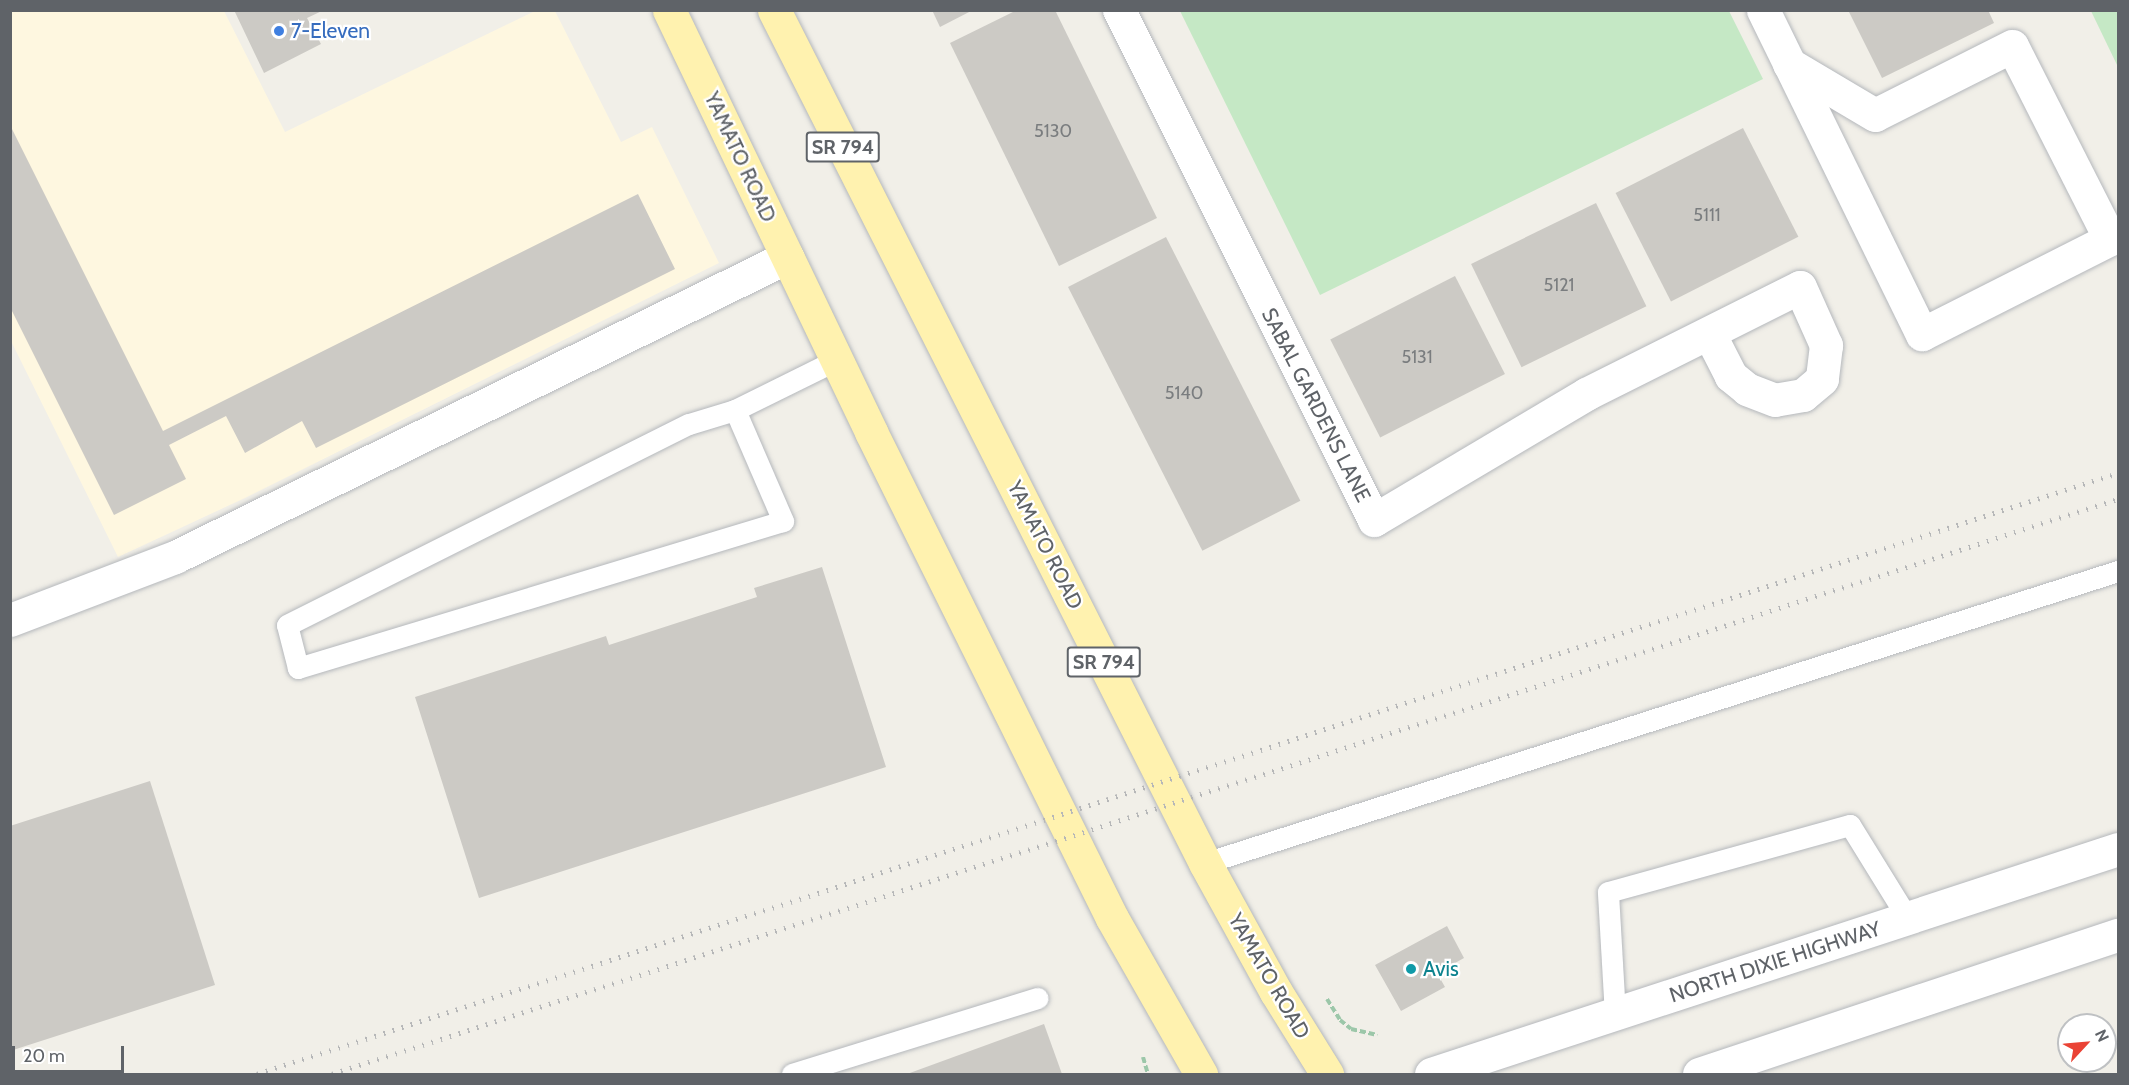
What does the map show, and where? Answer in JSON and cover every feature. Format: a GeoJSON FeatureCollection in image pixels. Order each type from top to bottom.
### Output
{"type":"FeatureCollection","features":[{"type":"Feature","properties":{"kind":"main road","name":"YAMATO ROAD"},"geometry":{"type":"LineString","coordinates":[[669,10],[836,360],[1112,918],[1201,1074]]}},
{"type":"Feature","properties":{"kind":"main road","name":"YAMATO ROAD"},"geometry":{"type":"LineString","coordinates":[[774,10],[1205,863],[1276,992],[1327,1074]]}},
{"type":"Feature","properties":{"kind":"street","name":"SABAL GARDENS LANE"},"geometry":{"type":"LineString","coordinates":[[1119,10],[1374,520],[1586,394],[1709,333]]}},
{"type":"Feature","properties":{"kind":"street"},"geometry":{"type":"LineString","coordinates":[[1763,10],[1789,63],[1922,334],[2110,239],[2012,46],[1875,115],[1789,63]]}},
{"type":"Feature","properties":{"kind":"street"},"geometry":{"type":"LineString","coordinates":[[10,620],[175,557],[787,257]]}},
{"type":"Feature","properties":{"kind":"street","name":"NORTH DIXIE HIGHWAY"},"geometry":{"type":"LineString","coordinates":[[1431,1074],[2118,849]]}},
{"type":"Feature","properties":{"kind":"street"},"geometry":{"type":"LineString","coordinates":[[1700,1074],[2118,935]]}},
{"type":"Feature","properties":{"kind":"lane"},"geometry":{"type":"LineString","coordinates":[[735,410],[783,521],[298,668],[287,625],[689,424],[735,410],[836,360]]}},
{"type":"Feature","properties":{"kind":"lane"},"geometry":{"type":"LineString","coordinates":[[1205,863],[2118,571]]}},
{"type":"Feature","properties":{"kind":"lane"},"geometry":{"type":"LineString","coordinates":[[1615,1015],[1608,892],[1850,825],[1908,919]]}},
{"type":"Feature","properties":{"kind":"lane"},"geometry":{"type":"LineString","coordinates":[[792,1074],[1038,998]]}},
{"type":"Feature","properties":{"kind":"path"},"geometry":{"type":"LineString","coordinates":[[1327,999],[1340,1020],[1351,1029],[1377,1035]]}},
{"type":"Feature","properties":{"kind":"path"},"geometry":{"type":"LineString","coordinates":[[1143,1057],[1148,1074]]}},
{"type":"Feature","properties":{"kind":"shaded area"},"geometry":{"type":"Polygon","coordinates":[[[11,11],[224,11],[285,132],[535,11],[555,11],[621,142],[652,127],[719,263],[245,498],[118,557],[11,341],[11,11]]]}},
{"type":"Feature","properties":{"kind":"green space"},"geometry":{"type":"Polygon","coordinates":[[[1180,11],[1729,11],[1763,79],[1320,295],[1180,11]]]}},
{"type":"Feature","properties":{"kind":"green space"},"geometry":{"type":"Polygon","coordinates":[[[2091,11],[2118,11],[2118,67],[2091,11]]]}},
{"type":"Feature","properties":{"kind":"building","name":"7-Eleven"},"geometry":{"type":"Polygon","coordinates":[[[234,10],[324,10],[307,18],[321,44],[264,73],[234,10]]]}},
{"type":"Feature","properties":{"kind":"building"},"geometry":{"type":"Polygon","coordinates":[[[932,10],[973,10],[940,27],[932,10]]]}},
{"type":"Feature","properties":{"kind":"building"},"geometry":{"type":"Polygon","coordinates":[[[1017,10],[1055,10],[1157,218],[1059,266],[950,43],[1017,10]]]}},
{"type":"Feature","properties":{"kind":"building"},"geometry":{"type":"Polygon","coordinates":[[[1848,10],[1988,10],[1994,23],[1882,78],[1848,10]]]}},
{"type":"Feature","properties":{"kind":"building"},"geometry":{"type":"Polygon","coordinates":[[[10,125],[163,431],[638,194],[675,269],[316,448],[302,421],[245,453],[226,416],[169,445],[186,479],[114,515],[10,307],[10,125]]]}},
{"type":"Feature","properties":{"kind":"building"},"geometry":{"type":"Polygon","coordinates":[[[1743,128],[1798,237],[1671,302],[1616,193],[1743,128]]]}},
{"type":"Feature","properties":{"kind":"building"},"geometry":{"type":"Polygon","coordinates":[[[1596,203],[1646,306],[1521,367],[1471,264],[1596,203]]]}},
{"type":"Feature","properties":{"kind":"building"},"geometry":{"type":"Polygon","coordinates":[[[1166,237],[1300,501],[1202,551],[1068,287],[1166,237]]]}},
{"type":"Feature","properties":{"kind":"building"},"geometry":{"type":"Polygon","coordinates":[[[1455,276],[1505,374],[1380,438],[1330,340],[1455,276]]]}},
{"type":"Feature","properties":{"kind":"building"},"geometry":{"type":"Polygon","coordinates":[[[822,567],[886,767],[479,898],[415,697],[606,636],[609,645],[757,597],[754,588],[822,567]]]}},
{"type":"Feature","properties":{"kind":"building"},"geometry":{"type":"Polygon","coordinates":[[[150,781],[215,985],[10,1051],[10,826],[150,781]]]}},
{"type":"Feature","properties":{"kind":"building","name":"Avis"},"geometry":{"type":"Polygon","coordinates":[[[1447,926],[1464,958],[1437,973],[1445,987],[1401,1011],[1375,965],[1447,926]]]}},
{"type":"Feature","properties":{"kind":"building"},"geometry":{"type":"Polygon","coordinates":[[[1044,1024],[1062,1074],[907,1074],[1044,1024]]]}},
{"type":"Feature","properties":{"kind":"railway"},"geometry":{"type":"LineString","coordinates":[[257,1074],[2118,473]]}},
{"type":"Feature","properties":{"kind":"railway"},"geometry":{"type":"LineString","coordinates":[[332,1074],[2118,499]]}},
{"type":"Feature","properties":{"kind":"place","name":"7-Eleven"},"geometry":{"type":"Point","coordinates":[279,31]}},
{"type":"Feature","properties":{"kind":"place","name":"Avis"},"geometry":{"type":"Point","coordinates":[1411,969]}}]}
